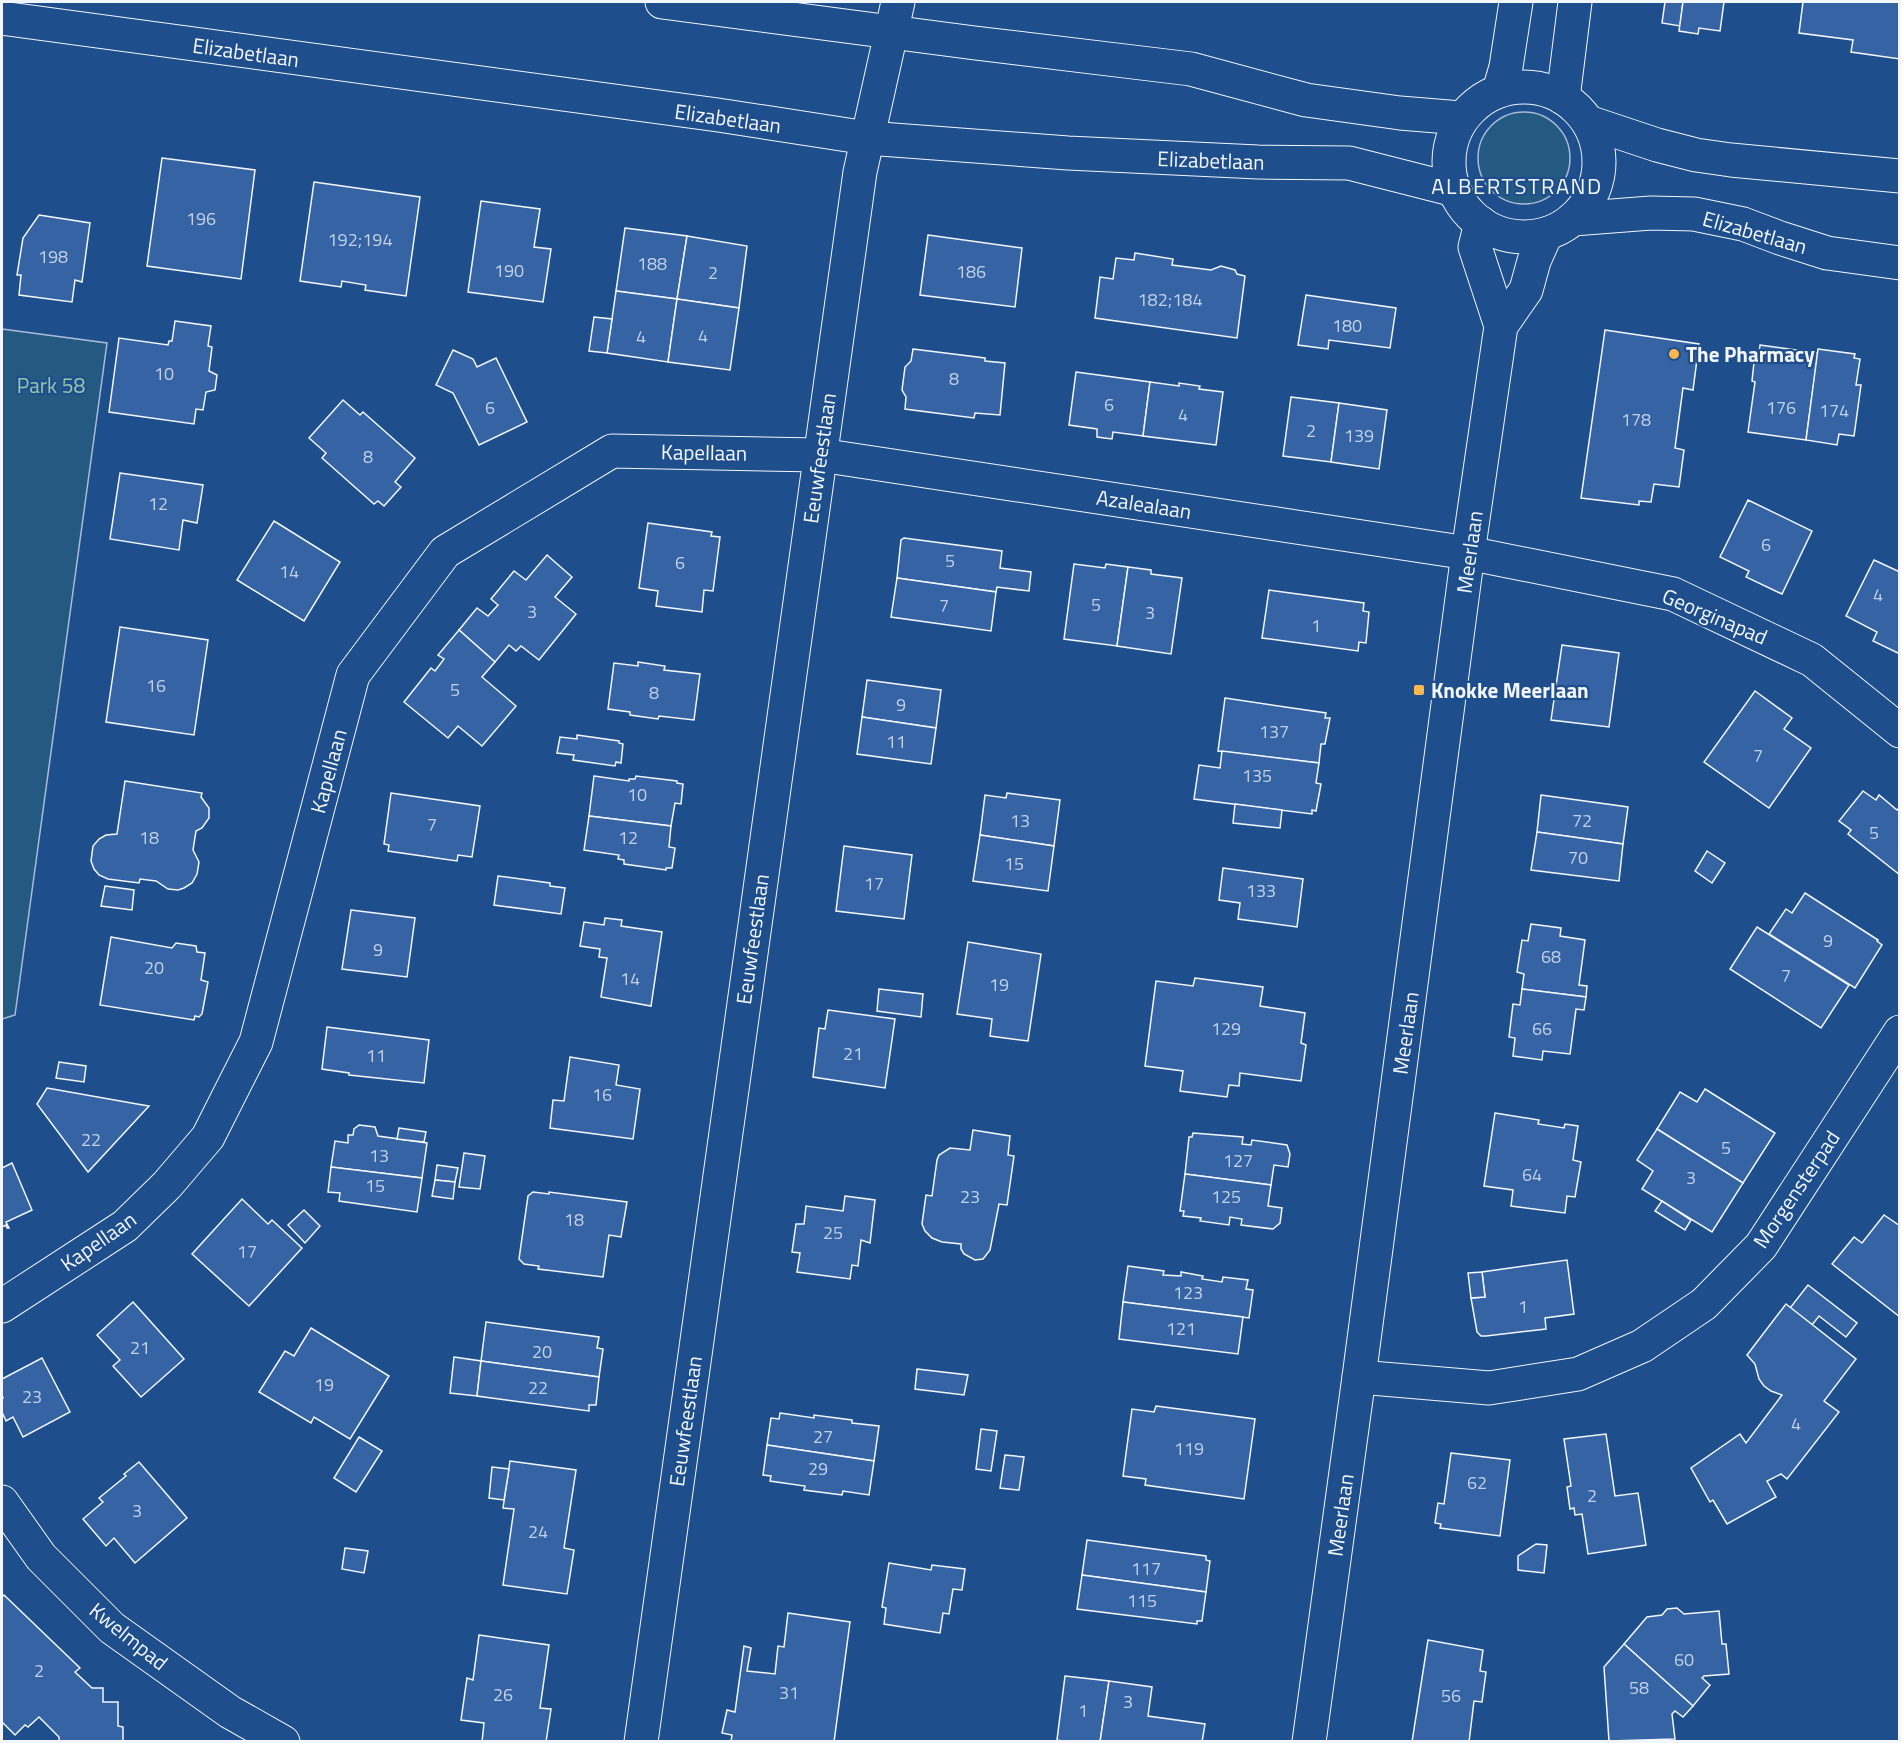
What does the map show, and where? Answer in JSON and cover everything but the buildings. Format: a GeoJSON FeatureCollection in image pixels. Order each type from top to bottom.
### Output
{"type":"FeatureCollection","features":[{"type":"Feature","properties":{"kind":"street"},"geometry":{"type":"LineString","coordinates":[[662,2],[894,17],[1191,69],[1306,100],[1400,113],[1461,118],[1486,97],[1499,92],[1521,87],[1542,89],[1563,98],[1577,108],[1588,122],[1596,141],[1600,163],[1596,184],[1587,204],[1559,226]]}},
{"type":"Feature","properties":{"kind":"street"},"geometry":{"type":"LineString","coordinates":[[1499,92],[1506,67],[1516,2]]}},
{"type":"Feature","properties":{"kind":"street"},"geometry":{"type":"LineString","coordinates":[[1563,98],[1575,2]]}},
{"type":"Feature","properties":{"kind":"street","name":"Eeuwfeestlaan"},"geometry":{"type":"LineString","coordinates":[[640,1742],[860,172],[894,17]]}},
{"type":"Feature","properties":{"kind":"street","name":"Elizabetlaan"},"geometry":{"type":"LineString","coordinates":[[2,18],[867,138],[1068,153],[1258,162],[1349,163],[1455,190]]}},
{"type":"Feature","properties":{"kind":"street","name":"Elizabetlaan"},"geometry":{"type":"LineString","coordinates":[[1461,118],[1451,144],[1449,167],[1455,190],[1465,208],[1481,223],[1501,234],[1523,237],[1559,226],[1651,213],[1694,214],[1743,224],[1827,253],[1899,263]]}},
{"type":"Feature","properties":{"kind":"street"},"geometry":{"type":"LineString","coordinates":[[1588,122],[1657,145],[1696,155],[1899,176]]}},
{"type":"Feature","properties":{"kind":"street","name":"Meerlaan"},"geometry":{"type":"LineString","coordinates":[[1309,1742],[1468,553],[1501,326],[1475,247],[1481,223]]}},
{"type":"Feature","properties":{"kind":"street","name":"Meerlaan"},"geometry":{"type":"LineString","coordinates":[[1501,326],[1526,290],[1534,261],[1559,226]]}},
{"type":"Feature","properties":{"kind":"street","name":"Kapellaan"},"geometry":{"type":"LineString","coordinates":[[2,1305],[125,1226],[167,1185],[208,1137],[256,1042],[353,675],[445,552],[612,451],[820,455]]}},
{"type":"Feature","properties":{"kind":"street","name":"Azalealaan"},"geometry":{"type":"LineString","coordinates":[[820,455],[1468,553]]}},
{"type":"Feature","properties":{"kind":"street","name":"Georginapad"},"geometry":{"type":"LineString","coordinates":[[1468,553],[1673,594],[1812,660],[1899,731]]}},
{"type":"Feature","properties":{"kind":"street","name":"Morgensterpad"},"geometry":{"type":"LineString","coordinates":[[1359,1377],[1489,1388],[1578,1374],[1642,1347],[1704,1304],[1761,1246],[1899,1032]]}},
{"type":"Feature","properties":{"kind":"street","name":"Kwelmpad"},"geometry":{"type":"LineString","coordinates":[[2,1502],[41,1557],[112,1628],[230,1712],[283,1742]]}},
{"type":"Feature","properties":{"kind":"green space"},"geometry":{"type":"Polygon","coordinates":[[[1515,112],[1533,112],[1550,119],[1563,132],[1570,149],[1570,167],[1563,184],[1550,197],[1533,204],[1515,204],[1498,197],[1485,184],[1478,167],[1478,149],[1485,132],[1498,119],[1515,112]]]}},
{"type":"Feature","properties":{"kind":"green space","name":"Park 58"},"geometry":{"type":"Polygon","coordinates":[[[2,329],[107,343],[15,1015],[2,1019],[2,329]]]}},
{"type":"Feature","properties":{"kind":"place","name":"The Pharmacy"},"geometry":{"type":"Point","coordinates":[1674,354]}},
{"type":"Feature","properties":{"kind":"place","name":"Knokke Meerlaan"},"geometry":{"type":"Point","coordinates":[1419,690]}},
{"type":"Feature","properties":{"kind":"district","name":"ALBERTSTRAND"},"geometry":{"type":"Point","coordinates":[1517,186]}}]}
